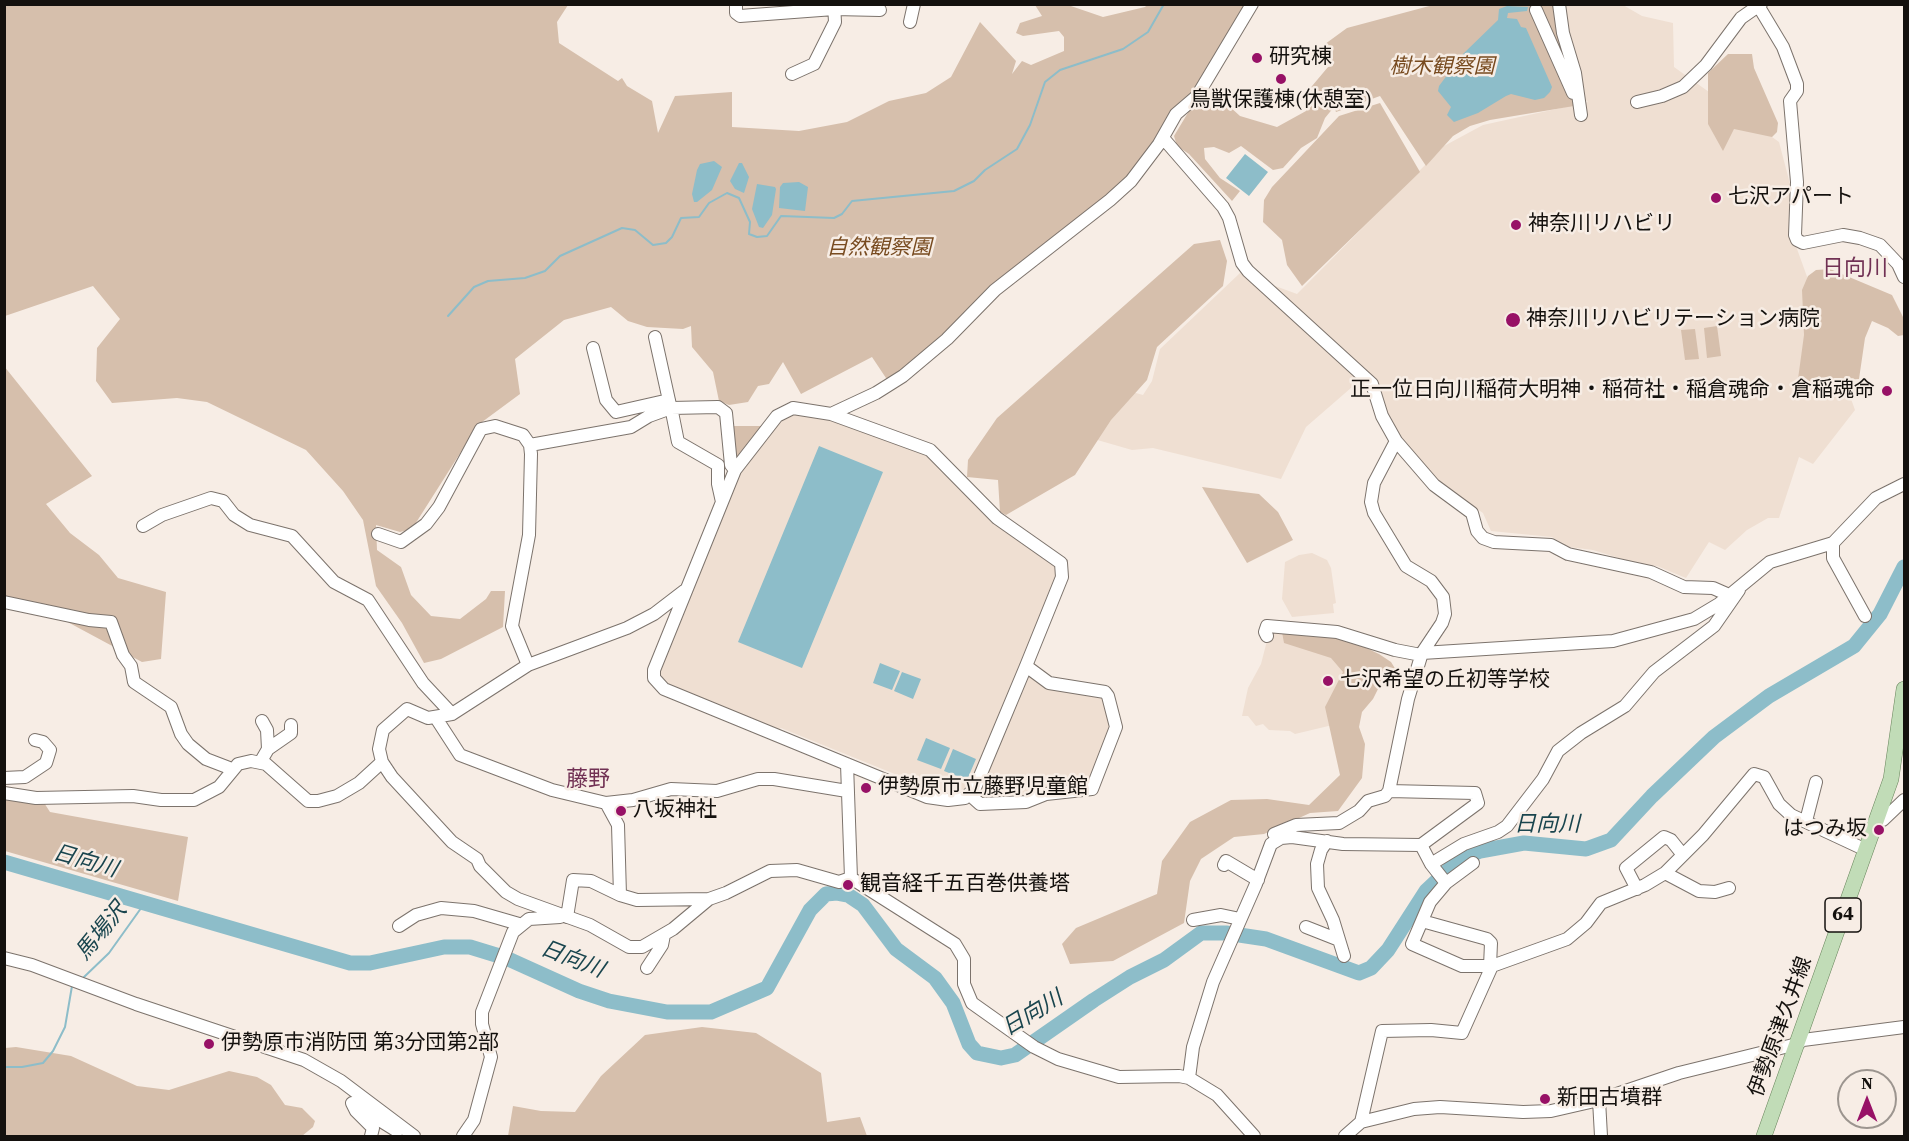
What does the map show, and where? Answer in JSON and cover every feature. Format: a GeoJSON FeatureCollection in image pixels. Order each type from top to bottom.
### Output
{"type":"FeatureCollection","features":[{"type":"Feature","properties":{"kind":"main road","name":"伊勢原津久井線"},"geometry":{"type":"LineString","coordinates":[[1764,1137],[1891,779],[1905,688]]}},
{"type":"Feature","properties":{"kind":"street"},"geometry":{"type":"LineString","coordinates":[[736,4],[736,13],[740,16],[834,7],[879,10]]}},
{"type":"Feature","properties":{"kind":"street"},"geometry":{"type":"LineString","coordinates":[[910,22],[914,4]]}},
{"type":"Feature","properties":{"kind":"street"},"geometry":{"type":"LineString","coordinates":[[831,414],[876,393],[903,376],[947,339],[995,290],[1131,181],[1163,138],[1176,114],[1197,96],[1252,4]]}},
{"type":"Feature","properties":{"kind":"street"},"geometry":{"type":"LineString","coordinates":[[1559,4],[1575,73],[1581,115]]}},
{"type":"Feature","properties":{"kind":"street"},"geometry":{"type":"LineString","coordinates":[[1637,102],[1670,94],[1683,87],[1706,65],[1741,18],[1760,6],[1783,48],[1797,84],[1797,91],[1790,101],[1797,182],[1795,235],[1797,240],[1803,243],[1843,235],[1860,238],[1880,245],[1898,264],[1905,277]]}},
{"type":"Feature","properties":{"kind":"street"},"geometry":{"type":"LineString","coordinates":[[792,74],[814,64],[835,22],[834,7]]}},
{"type":"Feature","properties":{"kind":"street"},"geometry":{"type":"LineString","coordinates":[[1536,10],[1578,102]]}},
{"type":"Feature","properties":{"kind":"street"},"geometry":{"type":"LineString","coordinates":[[1163,138],[1224,207],[1242,263],[1248,271],[1372,384],[1382,416],[1396,441],[1434,485],[1472,513],[1483,538],[1494,542],[1551,545],[1568,554],[1651,572],[1684,587],[1713,588],[1729,595]]}},
{"type":"Feature","properties":{"kind":"street"},"geometry":{"type":"LineString","coordinates":[[655,337],[670,406],[672,437],[718,465],[718,484],[722,502]]}},
{"type":"Feature","properties":{"kind":"street"},"geometry":{"type":"LineString","coordinates":[[593,348],[606,400],[616,412],[670,406]]}},
{"type":"Feature","properties":{"kind":"street"},"geometry":{"type":"LineString","coordinates":[[530,445],[631,428],[649,416],[671,408],[718,407],[726,413],[731,465],[735,470]]}},
{"type":"Feature","properties":{"kind":"street"},"geometry":{"type":"LineString","coordinates":[[793,408],[831,414],[930,450],[997,518],[1061,563],[1062,577],[975,788],[970,795],[959,799],[933,798],[658,685],[654,670],[735,470],[777,416],[784,411],[793,408]]}},
{"type":"Feature","properties":{"kind":"street"},"geometry":{"type":"LineString","coordinates":[[378,534],[401,542],[426,524],[439,507],[481,429],[495,426],[511,429],[523,435],[530,445],[529,535],[512,626],[528,665]]}},
{"type":"Feature","properties":{"kind":"street"},"geometry":{"type":"LineString","coordinates":[[1189,1078],[1193,1047],[1202,1016],[1235,929],[1258,880],[1268,839],[1296,825],[1339,823],[1359,811],[1368,801],[1385,796],[1389,791],[1408,699],[1422,654],[1442,623],[1445,614],[1443,597],[1431,581],[1406,566],[1374,513],[1371,502],[1372,488],[1396,441]]}},
{"type":"Feature","properties":{"kind":"street"},"geometry":{"type":"LineString","coordinates":[[1267,636],[1265,632],[1267,626],[1338,632],[1395,650],[1422,654],[1613,641],[1694,619],[1712,609],[1770,562],[1833,543],[1876,498],[1905,484]]}},
{"type":"Feature","properties":{"kind":"street"},"geometry":{"type":"LineString","coordinates":[[143,526],[162,514],[212,498],[223,501],[234,514],[250,525],[292,536],[334,582],[368,600],[423,682],[452,714]]}},
{"type":"Feature","properties":{"kind":"street"},"geometry":{"type":"LineString","coordinates":[[1833,543],[1833,558],[1865,616]]}},
{"type":"Feature","properties":{"kind":"street"},"geometry":{"type":"LineString","coordinates":[[1432,866],[1464,844],[1498,832],[1507,826],[1543,779],[1558,751],[1581,733],[1626,706],[1654,672],[1714,626],[1735,598],[1741,584]]}},
{"type":"Feature","properties":{"kind":"street"},"geometry":{"type":"LineString","coordinates":[[685,590],[654,614],[627,628],[528,665],[452,714],[428,718],[407,709],[383,730],[379,748],[382,762],[392,777],[452,842],[477,859],[480,866],[506,892],[518,899],[590,925],[635,948],[664,935],[708,899]]}},
{"type":"Feature","properties":{"kind":"street"},"geometry":{"type":"LineString","coordinates":[[4,602],[89,620],[111,622],[123,654],[131,666],[134,682],[171,707],[188,744],[206,759],[232,769]]}},
{"type":"Feature","properties":{"kind":"street"},"geometry":{"type":"LineString","coordinates":[[970,795],[980,804],[1026,802],[1046,794],[1092,789],[1116,727],[1108,696],[1105,692],[1049,682],[1026,666]]}},
{"type":"Feature","properties":{"kind":"street"},"geometry":{"type":"LineString","coordinates":[[436,718],[460,755],[552,790],[606,803],[633,800],[671,789],[717,791],[758,779],[774,779],[847,791]]}},
{"type":"Feature","properties":{"kind":"street"},"geometry":{"type":"LineString","coordinates":[[262,721],[267,730],[268,749]]}},
{"type":"Feature","properties":{"kind":"street"},"geometry":{"type":"LineString","coordinates":[[261,761],[268,749],[291,733],[291,725]]}},
{"type":"Feature","properties":{"kind":"street"},"geometry":{"type":"LineString","coordinates":[[4,778],[25,777],[46,763],[50,750],[43,742],[35,740]]}},
{"type":"Feature","properties":{"kind":"street"},"geometry":{"type":"LineString","coordinates":[[4,793],[36,798],[133,796],[161,800],[194,800],[219,787],[232,769],[250,760],[261,761],[308,801],[318,801],[337,796],[359,783],[382,762]]}},
{"type":"Feature","properties":{"kind":"street"},"geometry":{"type":"LineString","coordinates":[[847,764],[850,878]]}},
{"type":"Feature","properties":{"kind":"street"},"geometry":{"type":"LineString","coordinates":[[1473,863],[1445,882],[1430,902],[1412,944],[1462,966],[1491,966],[1567,939],[1586,924],[1601,903],[1637,889],[1665,873],[1754,774],[1764,777],[1785,810],[1866,850]]}},
{"type":"Feature","properties":{"kind":"street"},"geometry":{"type":"LineString","coordinates":[[1806,821],[1813,786]]}},
{"type":"Feature","properties":{"kind":"street"},"geometry":{"type":"LineString","coordinates":[[1267,850],[1276,840],[1286,837],[1422,845],[1478,803],[1475,793],[1389,791]]}},
{"type":"Feature","properties":{"kind":"street"},"geometry":{"type":"LineString","coordinates":[[1876,821],[1883,820],[1905,800]]}},
{"type":"Feature","properties":{"kind":"street"},"geometry":{"type":"LineString","coordinates":[[606,803],[618,825],[620,895]]}},
{"type":"Feature","properties":{"kind":"street"},"geometry":{"type":"LineString","coordinates":[[1637,889],[1626,868],[1664,837],[1671,840],[1683,855]]}},
{"type":"Feature","properties":{"kind":"street"},"geometry":{"type":"LineString","coordinates":[[1327,841],[1321,850],[1317,864],[1318,888],[1344,957]]}},
{"type":"Feature","properties":{"kind":"street"},"geometry":{"type":"LineString","coordinates":[[1422,845],[1432,866],[1445,882]]}},
{"type":"Feature","properties":{"kind":"street"},"geometry":{"type":"LineString","coordinates":[[1224,865],[1226,861],[1258,880]]}},
{"type":"Feature","properties":{"kind":"street"},"geometry":{"type":"LineString","coordinates":[[566,917],[573,880],[591,881],[620,895],[637,900],[708,899],[726,894],[775,870],[797,870],[839,882],[850,878]]}},
{"type":"Feature","properties":{"kind":"street"},"geometry":{"type":"LineString","coordinates":[[1665,873],[1699,891],[1715,892],[1729,888]]}},
{"type":"Feature","properties":{"kind":"street"},"geometry":{"type":"LineString","coordinates":[[850,878],[955,944],[964,959],[968,997],[976,1007],[1034,1047],[1058,1059],[1119,1077],[1179,1076],[1189,1078],[1217,1095],[1254,1137]]}},
{"type":"Feature","properties":{"kind":"street"},"geometry":{"type":"LineString","coordinates":[[399,926],[416,915],[441,908],[474,911],[519,924]]}},
{"type":"Feature","properties":{"kind":"street"},"geometry":{"type":"LineString","coordinates":[[1193,920],[1221,915],[1235,929]]}},
{"type":"Feature","properties":{"kind":"street"},"geometry":{"type":"LineString","coordinates":[[463,1137],[476,1113],[491,1057],[481,1019],[510,940],[519,924],[533,918],[566,917]]}},
{"type":"Feature","properties":{"kind":"street"},"geometry":{"type":"LineString","coordinates":[[1361,1122],[1381,1025],[1462,1033],[1491,966],[1491,943],[1487,939],[1422,921]]}},
{"type":"Feature","properties":{"kind":"street"},"geometry":{"type":"LineString","coordinates":[[1306,927],[1339,940]]}},
{"type":"Feature","properties":{"kind":"street"},"geometry":{"type":"LineString","coordinates":[[647,968],[662,945],[664,935]]}},
{"type":"Feature","properties":{"kind":"street"},"geometry":{"type":"LineString","coordinates":[[4,958],[32,965],[136,1004],[304,1060],[341,1081],[414,1137]]}},
{"type":"Feature","properties":{"kind":"street"},"geometry":{"type":"LineString","coordinates":[[1345,1137],[1361,1122],[1414,1109],[1464,1108],[1537,1113],[1599,1100],[1679,1073],[1797,1044],[1803,1040],[1905,1027]]}},
{"type":"Feature","properties":{"kind":"street"},"geometry":{"type":"LineString","coordinates":[[1599,1100],[1601,1137]]}},
{"type":"Feature","properties":{"kind":"street"},"geometry":{"type":"LineString","coordinates":[[371,1137],[373,1128],[356,1111],[352,1103],[404,1137]]}},
{"type":"Feature","properties":{"kind":"shaded area"},"geometry":{"type":"Polygon","coordinates":[[[1564,4],[1623,5],[1642,16],[1673,23],[1674,67],[1779,142],[1790,184],[1792,235],[1855,410],[1813,464],[1799,457],[1779,518],[1768,518],[1747,530],[1725,550],[1709,542],[1686,578],[1657,566],[1638,564],[1593,550],[1569,547],[1552,537],[1491,531],[1483,513],[1441,485],[1416,454],[1395,437],[1372,378],[1359,381],[1306,427],[1281,479],[1153,448],[1132,450],[1087,437],[1122,389],[1143,395],[1152,381],[1160,349],[1240,273],[1297,294],[1444,146],[1483,125],[1588,102],[1578,93],[1565,32],[1564,4]]]}},
{"type":"Feature","properties":{"kind":"shaded area"},"geometry":{"type":"Polygon","coordinates":[[[793,413],[837,419],[921,449],[1056,564],[1057,574],[971,786],[965,794],[928,794],[912,781],[781,728],[775,731],[661,682],[658,671],[740,470],[780,417],[793,413]]]}},
{"type":"Feature","properties":{"kind":"shaded area"},"geometry":{"type":"Polygon","coordinates":[[[1312,553],[1327,560],[1331,568],[1336,603],[1333,604],[1334,613],[1292,617],[1282,599],[1285,562],[1299,555],[1312,553]]]}},
{"type":"Feature","properties":{"kind":"shaded area","name":"七沢希望の丘初等学校"},"geometry":{"type":"Polygon","coordinates":[[[1270,629],[1369,646],[1384,666],[1407,673],[1404,684],[1379,683],[1341,723],[1295,734],[1290,731],[1269,730],[1263,724],[1256,726],[1248,716],[1242,716],[1248,688],[1261,664],[1270,629]]]}},
{"type":"Feature","properties":{"kind":"shaded area"},"geometry":{"type":"Polygon","coordinates":[[[1027,673],[1102,697],[1112,724],[1089,785],[1028,797],[983,801],[977,797],[978,792],[1027,673]]]}},
{"type":"Feature","properties":{"kind":"green space","name":"自然観察園"},"geometry":{"type":"Polygon","coordinates":[[[4,5],[568,5],[557,22],[559,43],[618,81],[622,78],[627,86],[652,101],[658,133],[675,96],[732,92],[732,127],[799,131],[847,122],[889,101],[926,93],[951,77],[980,22],[1016,61],[1012,74],[1022,61],[1031,65],[1064,51],[1064,37],[1059,31],[1023,36],[1016,33],[1020,23],[1042,16],[1035,5],[1068,5],[1103,17],[1147,5],[1249,5],[1195,95],[1127,181],[890,384],[872,357],[801,394],[783,362],[769,384],[758,386],[748,402],[729,405],[719,401],[713,372],[692,347],[691,326],[683,329],[647,327],[628,321],[611,307],[564,320],[515,359],[520,394],[478,425],[412,529],[400,532],[376,525],[377,550],[401,567],[411,595],[431,616],[460,619],[486,599],[491,591],[505,591],[503,627],[441,659],[424,663],[402,623],[376,586],[363,520],[343,491],[306,450],[207,402],[177,398],[112,403],[96,381],[97,348],[120,319],[93,286],[5,316],[4,5]]]}},
{"type":"Feature","properties":{"kind":"green space","name":"樹木観察園"},"geometry":{"type":"Polygon","coordinates":[[[1433,5],[1556,5],[1572,71],[1574,106],[1490,120],[1470,126],[1453,136],[1426,166],[1380,96],[1336,112],[1334,107],[1325,118],[1317,138],[1301,148],[1283,168],[1273,170],[1241,146],[1229,153],[1214,147],[1204,148],[1205,159],[1220,178],[1240,191],[1232,201],[1189,154],[1177,146],[1174,136],[1189,111],[1218,96],[1240,116],[1277,127],[1306,111],[1307,92],[1328,67],[1333,66],[1321,47],[1347,28],[1433,5]]]}},
{"type":"Feature","properties":{"kind":"green space"},"geometry":{"type":"Polygon","coordinates":[[[1728,54],[1752,54],[1754,68],[1778,123],[1777,132],[1772,137],[1734,129],[1723,151],[1708,124],[1708,73],[1728,54]]]}},
{"type":"Feature","properties":{"kind":"green space"},"geometry":{"type":"Polygon","coordinates":[[[1380,103],[1420,172],[1302,286],[1287,265],[1282,240],[1263,222],[1264,200],[1272,187],[1339,116],[1380,103]]]}},
{"type":"Feature","properties":{"kind":"green space"},"geometry":{"type":"Polygon","coordinates":[[[1220,240],[1227,261],[1223,286],[1157,347],[1147,380],[1111,420],[1075,475],[1006,515],[1000,512],[998,480],[967,477],[968,460],[997,418],[1194,244],[1220,240]]]}},
{"type":"Feature","properties":{"kind":"green space"},"geometry":{"type":"Polygon","coordinates":[[[1830,269],[1892,295],[1904,319],[1904,335],[1898,336],[1888,328],[1872,321],[1865,338],[1859,379],[1806,383],[1798,379],[1804,335],[1802,290],[1808,276],[1816,270],[1830,269]]]}},
{"type":"Feature","properties":{"kind":"green space"},"geometry":{"type":"Polygon","coordinates":[[[1717,326],[1721,356],[1707,358],[1704,328],[1717,326]]]}},
{"type":"Feature","properties":{"kind":"green space"},"geometry":{"type":"Polygon","coordinates":[[[1695,329],[1699,359],[1685,360],[1681,330],[1695,329]]]}},
{"type":"Feature","properties":{"kind":"green space"},"geometry":{"type":"Polygon","coordinates":[[[4,366],[92,476],[46,504],[70,533],[99,555],[118,578],[166,592],[161,659],[142,662],[62,619],[5,608],[4,366]]]}},
{"type":"Feature","properties":{"kind":"green space"},"geometry":{"type":"Polygon","coordinates":[[[729,426],[763,426],[735,463],[729,426]]]}},
{"type":"Feature","properties":{"kind":"green space"},"geometry":{"type":"Polygon","coordinates":[[[1202,487],[1259,494],[1278,512],[1293,540],[1247,563],[1202,487]]]}},
{"type":"Feature","properties":{"kind":"green space"},"geometry":{"type":"Polygon","coordinates":[[[1282,632],[1338,635],[1379,654],[1391,662],[1396,670],[1393,684],[1379,687],[1362,712],[1359,727],[1365,744],[1362,778],[1338,811],[1310,813],[1264,834],[1234,837],[1201,859],[1190,881],[1184,923],[1113,961],[1070,964],[1062,944],[1076,928],[1157,894],[1162,861],[1190,822],[1231,800],[1267,799],[1309,805],[1340,775],[1325,707],[1343,672],[1331,658],[1284,643],[1282,632]]]}},
{"type":"Feature","properties":{"kind":"green space"},"geometry":{"type":"Polygon","coordinates":[[[4,787],[39,795],[50,812],[188,837],[178,901],[5,851],[4,787]]]}},
{"type":"Feature","properties":{"kind":"green space"},"geometry":{"type":"Polygon","coordinates":[[[702,1027],[756,1033],[821,1073],[827,1122],[860,1117],[867,1136],[508,1136],[513,1106],[541,1111],[575,1112],[601,1076],[645,1035],[702,1027]]]}},
{"type":"Feature","properties":{"kind":"green space"},"geometry":{"type":"Polygon","coordinates":[[[16,1047],[71,1056],[137,1086],[169,1090],[229,1071],[257,1077],[271,1085],[285,1105],[302,1108],[315,1121],[313,1127],[302,1136],[5,1136],[5,1048],[16,1047]]]}},
{"type":"Feature","properties":{"kind":"water"},"geometry":{"type":"Polygon","coordinates":[[[1507,6],[1528,7],[1527,11],[1508,13],[1507,18],[1517,19],[1521,27],[1526,28],[1552,87],[1550,92],[1544,98],[1535,100],[1511,94],[1478,113],[1454,122],[1447,115],[1451,107],[1438,91],[1439,86],[1463,54],[1498,20],[1499,9],[1507,6]]]}},
{"type":"Feature","properties":{"kind":"water"},"geometry":{"type":"Polygon","coordinates":[[[1245,154],[1268,172],[1249,196],[1226,178],[1245,154]]]}},
{"type":"Feature","properties":{"kind":"water"},"geometry":{"type":"Polygon","coordinates":[[[714,161],[722,167],[712,190],[694,202],[692,194],[697,170],[700,164],[714,161]]]}},
{"type":"Feature","properties":{"kind":"water"},"geometry":{"type":"Polygon","coordinates":[[[739,163],[742,163],[749,177],[744,193],[735,189],[730,181],[739,163]]]}},
{"type":"Feature","properties":{"kind":"water"},"geometry":{"type":"Polygon","coordinates":[[[799,182],[808,187],[805,211],[779,208],[780,187],[783,183],[799,182]]]}},
{"type":"Feature","properties":{"kind":"water"},"geometry":{"type":"Polygon","coordinates":[[[757,184],[776,189],[772,215],[763,228],[759,227],[752,209],[757,184]]]}},
{"type":"Feature","properties":{"kind":"water"},"geometry":{"type":"Polygon","coordinates":[[[819,446],[883,472],[802,668],[738,642],[819,446]]]}},
{"type":"Feature","properties":{"kind":"water"},"geometry":{"type":"Polygon","coordinates":[[[880,663],[900,671],[892,690],[873,683],[880,663]]]}},
{"type":"Feature","properties":{"kind":"water"},"geometry":{"type":"Polygon","coordinates":[[[902,672],[921,679],[913,699],[894,691],[902,672]]]}},
{"type":"Feature","properties":{"kind":"water"},"geometry":{"type":"Polygon","coordinates":[[[926,738],[950,748],[941,769],[917,760],[926,738]]]}},
{"type":"Feature","properties":{"kind":"water"},"geometry":{"type":"Polygon","coordinates":[[[953,749],[976,759],[967,780],[944,771],[953,749]]]}},
{"type":"Feature","properties":{"kind":"waterway"},"geometry":{"type":"LineString","coordinates":[[448,316],[474,287],[488,281],[525,278],[545,271],[560,256],[622,228],[635,230],[653,245],[666,243],[672,237],[681,218],[699,217],[709,203],[727,193],[739,198],[750,222],[749,234],[757,237],[767,236],[781,216],[834,218],[842,214],[852,201],[954,191],[974,181],[985,170],[1017,149],[1030,125],[1045,82],[1060,70],[1123,49],[1148,32],[1164,4]]}},
{"type":"Feature","properties":{"kind":"waterway","name":"日向川"},"geometry":{"type":"LineString","coordinates":[[4,862],[350,963],[370,963],[444,947],[470,947],[506,958],[579,991],[609,1001],[667,1012],[711,1012],[767,988],[810,910],[826,894],[848,895],[863,905],[896,949],[935,978],[953,1003],[969,1044],[977,1053],[1001,1058],[1015,1055],[1094,1000],[1130,977],[1164,960],[1201,933],[1226,933],[1266,939],[1359,973],[1371,968],[1388,950],[1426,891],[1458,861],[1480,851],[1524,843],[1586,849],[1611,840],[1652,796],[1714,737],[1769,696],[1854,646],[1880,614],[1904,567]]}},
{"type":"Feature","properties":{"kind":"waterway","name":"馬場沢"},"geometry":{"type":"LineString","coordinates":[[83,978],[109,953],[144,904]]}},
{"type":"Feature","properties":{"kind":"waterway","name":"馬場沢"},"geometry":{"type":"LineString","coordinates":[[4,1067],[22,1067],[43,1063],[53,1051],[65,1027],[72,986]]}},
{"type":"Feature","properties":{"kind":"place","name":"研究棟"},"geometry":{"type":"Point","coordinates":[1257,58]}},
{"type":"Feature","properties":{"kind":"place","name":"鳥獣保護棟(休憩室)"},"geometry":{"type":"Point","coordinates":[1281,79]}},
{"type":"Feature","properties":{"kind":"place","name":"七沢アパート"},"geometry":{"type":"Point","coordinates":[1716,198]}},
{"type":"Feature","properties":{"kind":"place","name":"神奈川リハビリ"},"geometry":{"type":"Point","coordinates":[1516,225]}},
{"type":"Feature","properties":{"kind":"place","name":"神奈川リハビリテーション病院"},"geometry":{"type":"Point","coordinates":[1513,320]}},
{"type":"Feature","properties":{"kind":"place","name":"正一位日向川稲荷大明神・稲荷社・稲倉魂命・倉稲魂命"},"geometry":{"type":"Point","coordinates":[1887,391]}},
{"type":"Feature","properties":{"kind":"place","name":"七沢希望の丘初等学校"},"geometry":{"type":"Point","coordinates":[1328,681]}},
{"type":"Feature","properties":{"kind":"place","name":"伊勢原市立藤野児童館"},"geometry":{"type":"Point","coordinates":[866,788]}},
{"type":"Feature","properties":{"kind":"place","name":"八坂神社"},"geometry":{"type":"Point","coordinates":[621,811]}},
{"type":"Feature","properties":{"kind":"place","name":"はつみ坂"},"geometry":{"type":"Point","coordinates":[1879,830]}},
{"type":"Feature","properties":{"kind":"place","name":"観音経千五百巻供養塔"},"geometry":{"type":"Point","coordinates":[848,885]}},
{"type":"Feature","properties":{"kind":"place","name":"伊勢原市消防団 第3分団第2部"},"geometry":{"type":"Point","coordinates":[209,1044]}},
{"type":"Feature","properties":{"kind":"place","name":"新田古墳群"},"geometry":{"type":"Point","coordinates":[1545,1099]}},
{"type":"Feature","properties":{"kind":"district","name":"日向川"},"geometry":{"type":"Point","coordinates":[1855,269]}},
{"type":"Feature","properties":{"kind":"district","name":"藤野"},"geometry":{"type":"Point","coordinates":[588,780]}}]}
